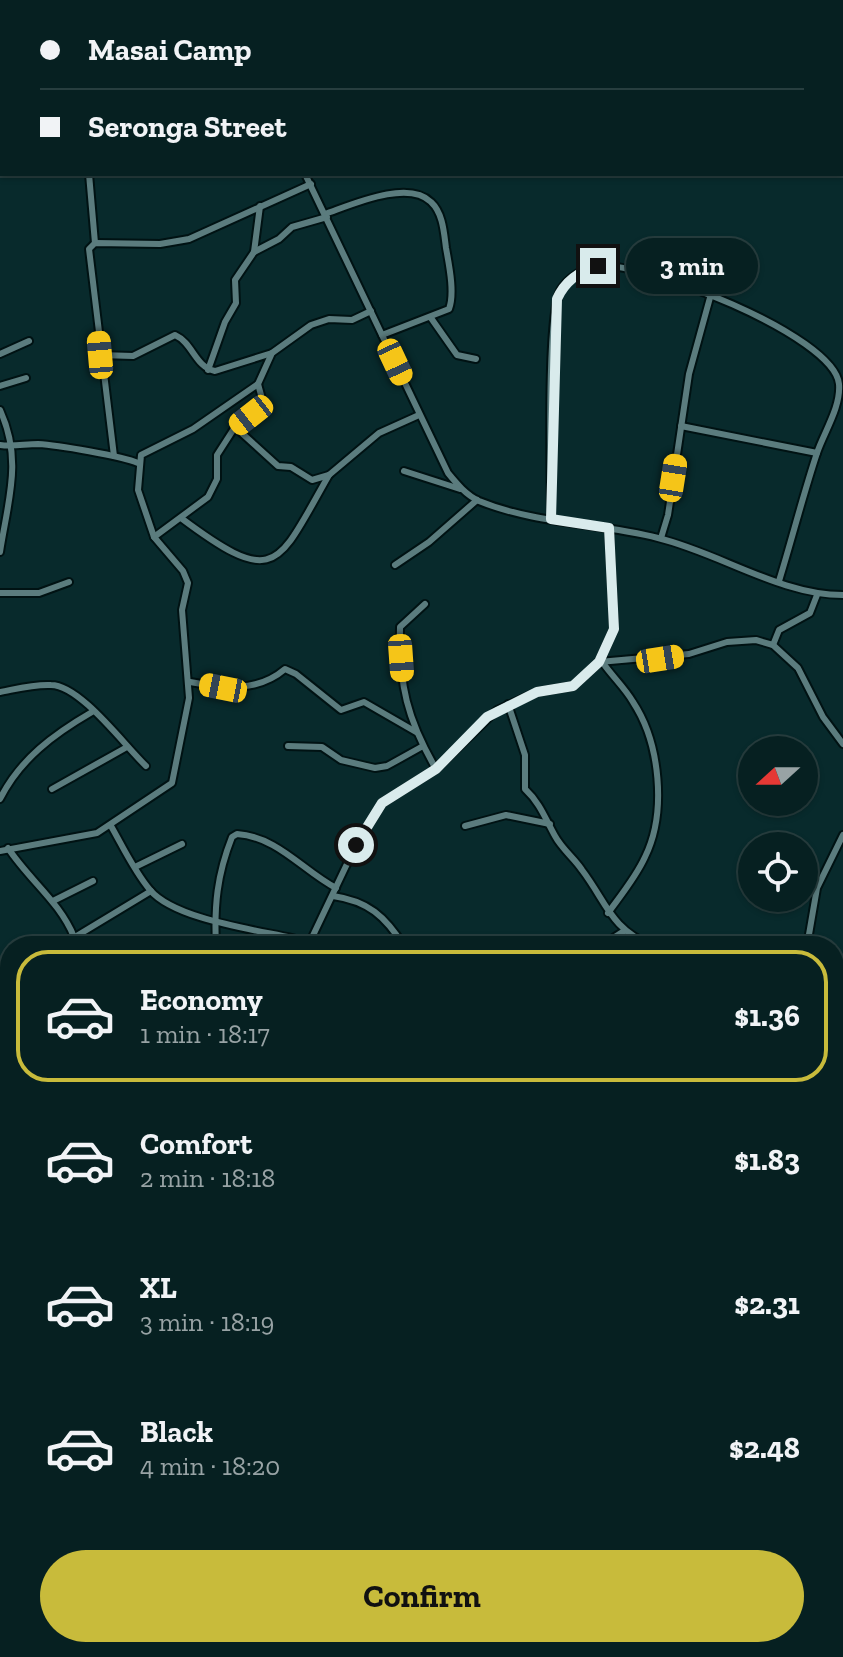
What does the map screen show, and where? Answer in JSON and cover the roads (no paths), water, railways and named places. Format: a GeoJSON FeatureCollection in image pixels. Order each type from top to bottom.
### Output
{"type":"FeatureCollection","features":[{"type":"Feature","properties":{"kind":"street"},"geometry":{"type":"LineString","coordinates":[[89,176],[95,243]]}},
{"type":"Feature","properties":{"kind":"street"},"geometry":{"type":"LineString","coordinates":[[306,176],[419,415],[448,473],[463,491]]}},
{"type":"Feature","properties":{"kind":"street"},"geometry":{"type":"LineString","coordinates":[[114,456],[100,355],[97,306],[88,264],[89,249],[95,243],[160,244],[189,239],[311,184]]}},
{"type":"Feature","properties":{"kind":"street"},"geometry":{"type":"LineString","coordinates":[[254,252],[279,239],[292,227],[375,196],[415,193],[432,203],[443,229],[451,303],[446,313],[382,335]]}},
{"type":"Feature","properties":{"kind":"street"},"geometry":{"type":"LineString","coordinates":[[208,370],[225,322],[236,303],[235,280],[254,252],[260,205]]}},
{"type":"Feature","properties":{"kind":"street"},"geometry":{"type":"LineString","coordinates":[[551,519],[553,357],[557,299],[562,287],[575,276],[598,266],[711,294],[743,307],[791,336],[827,361],[835,371],[838,398],[817,453],[779,581]]}},
{"type":"Feature","properties":{"kind":"street"},"geometry":{"type":"LineString","coordinates":[[661,538],[668,515],[689,374],[711,294]]}},
{"type":"Feature","properties":{"kind":"street"},"geometry":{"type":"LineString","coordinates":[[100,355],[133,356],[175,335],[186,342],[208,370],[215,371],[272,353],[320,321],[352,320],[371,311]]}},
{"type":"Feature","properties":{"kind":"street"},"geometry":{"type":"LineString","coordinates":[[431,318],[457,355],[476,359]]}},
{"type":"Feature","properties":{"kind":"street"},"geometry":{"type":"LineString","coordinates":[[0,354],[29,341]]}},
{"type":"Feature","properties":{"kind":"street"},"geometry":{"type":"LineString","coordinates":[[0,851],[62,842],[111,826],[172,783],[185,732],[190,682],[182,610],[188,583],[183,571],[154,537],[138,490],[138,463],[151,448],[193,429],[258,384],[272,353]]}},
{"type":"Feature","properties":{"kind":"street"},"geometry":{"type":"LineString","coordinates":[[0,386],[26,378]]}},
{"type":"Feature","properties":{"kind":"street"},"geometry":{"type":"LineString","coordinates":[[154,537],[199,505],[214,488],[217,455],[235,427],[264,406],[258,384]]}},
{"type":"Feature","properties":{"kind":"street"},"geometry":{"type":"LineString","coordinates":[[0,410],[13,447],[12,482],[0,552]]}},
{"type":"Feature","properties":{"kind":"street"},"geometry":{"type":"LineString","coordinates":[[181,518],[235,555],[248,561],[268,559],[292,543],[329,475],[379,433],[419,415]]}},
{"type":"Feature","properties":{"kind":"street"},"geometry":{"type":"LineString","coordinates":[[681,426],[817,453]]}},
{"type":"Feature","properties":{"kind":"street"},"geometry":{"type":"LineString","coordinates":[[235,427],[278,466],[291,467],[312,480],[329,475]]}},
{"type":"Feature","properties":{"kind":"street"},"geometry":{"type":"LineString","coordinates":[[0,445],[45,445],[138,463]]}},
{"type":"Feature","properties":{"kind":"street"},"geometry":{"type":"LineString","coordinates":[[404,471],[463,491],[477,500],[551,519],[661,538],[718,556],[817,595],[843,595]]}},
{"type":"Feature","properties":{"kind":"street"},"geometry":{"type":"LineString","coordinates":[[395,565],[429,542],[477,500]]}},
{"type":"Feature","properties":{"kind":"street"},"geometry":{"type":"LineString","coordinates":[[312,936],[373,813],[436,769],[487,717],[537,692],[573,686],[601,662],[614,629],[609,528]]}},
{"type":"Feature","properties":{"kind":"street"},"geometry":{"type":"LineString","coordinates":[[0,593],[39,593],[69,582]]}},
{"type":"Feature","properties":{"kind":"street"},"geometry":{"type":"LineString","coordinates":[[773,645],[779,630],[810,613],[817,595]]}},
{"type":"Feature","properties":{"kind":"street"},"geometry":{"type":"LineString","coordinates":[[425,604],[400,627],[405,702],[416,732],[436,769]]}},
{"type":"Feature","properties":{"kind":"street"},"geometry":{"type":"LineString","coordinates":[[601,662],[689,654],[727,642],[756,640],[773,645],[798,668],[823,717],[843,744]]}},
{"type":"Feature","properties":{"kind":"street"},"geometry":{"type":"LineString","coordinates":[[601,662],[634,703],[653,754],[657,781],[657,811],[647,855],[608,913]]}},
{"type":"Feature","properties":{"kind":"street"},"geometry":{"type":"LineString","coordinates":[[190,682],[245,688],[273,679],[285,669],[296,674],[341,710],[364,702],[416,732]]}},
{"type":"Feature","properties":{"kind":"street"},"geometry":{"type":"LineString","coordinates":[[0,692],[52,684],[82,697],[92,712],[146,766]]}},
{"type":"Feature","properties":{"kind":"street"},"geometry":{"type":"LineString","coordinates":[[508,704],[525,755],[523,783],[608,913],[624,931],[633,936]]}},
{"type":"Feature","properties":{"kind":"street"},"geometry":{"type":"LineString","coordinates":[[0,799],[16,773],[53,735],[92,712]]}},
{"type":"Feature","properties":{"kind":"street"},"geometry":{"type":"LineString","coordinates":[[288,746],[322,747],[341,760],[375,768],[387,766],[423,746]]}},
{"type":"Feature","properties":{"kind":"street"},"geometry":{"type":"LineString","coordinates":[[52,789],[127,747]]}},
{"type":"Feature","properties":{"kind":"street"},"geometry":{"type":"LineString","coordinates":[[465,826],[511,815],[550,824]]}},
{"type":"Feature","properties":{"kind":"street"},"geometry":{"type":"LineString","coordinates":[[111,826],[151,891],[164,902],[272,936]]}},
{"type":"Feature","properties":{"kind":"street"},"geometry":{"type":"LineString","coordinates":[[216,936],[218,876],[232,837],[237,834],[277,845],[299,867],[335,892],[371,906],[384,917],[397,936]]}},
{"type":"Feature","properties":{"kind":"street"},"geometry":{"type":"LineString","coordinates":[[809,936],[817,888],[843,835]]}},
{"type":"Feature","properties":{"kind":"street"},"geometry":{"type":"LineString","coordinates":[[135,867],[182,844]]}},
{"type":"Feature","properties":{"kind":"street"},"geometry":{"type":"LineString","coordinates":[[8,848],[27,877],[53,901],[73,936]]}},
{"type":"Feature","properties":{"kind":"street"},"geometry":{"type":"LineString","coordinates":[[53,901],[93,881]]}},
{"type":"Feature","properties":{"kind":"street"},"geometry":{"type":"LineString","coordinates":[[76,936],[151,891]]}},
{"type":"Feature","properties":{"kind":"street"},"geometry":{"type":"LineString","coordinates":[[616,936],[624,931]]}}]}
